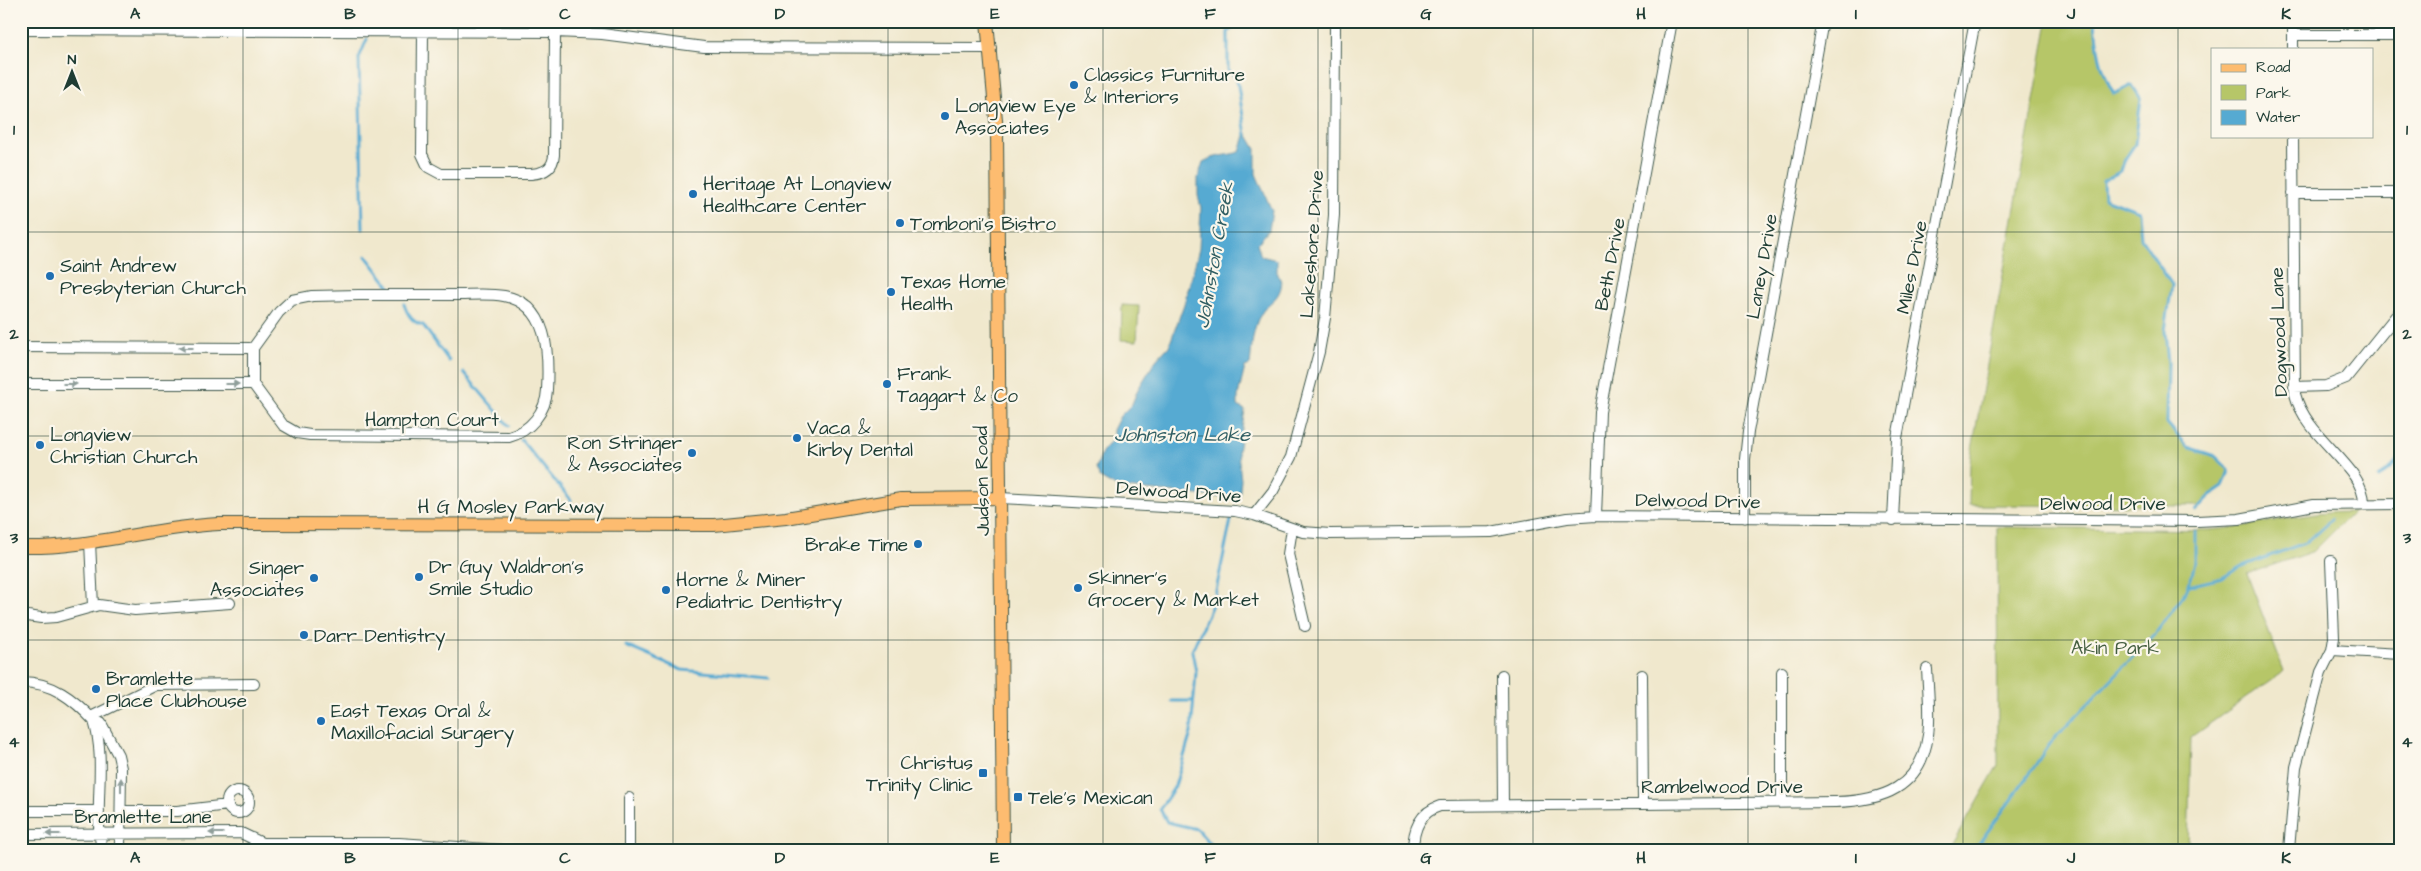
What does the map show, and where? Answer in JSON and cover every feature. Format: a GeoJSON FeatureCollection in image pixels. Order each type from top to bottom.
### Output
{"type":"FeatureCollection","features":[{"type":"Feature","properties":{"kind":"main road","name":"Judson Road"},"geometry":{"type":"LineString","coordinates":[[987,21],[991,48],[997,131],[1003,850]]}},
{"type":"Feature","properties":{"kind":"main road","name":"H G Mosley Parkway"},"geometry":{"type":"LineString","coordinates":[[21,547],[90,542],[184,527],[225,524],[714,525],[786,518],[901,499],[1000,498]]}},
{"type":"Feature","properties":{"kind":"street","name":"Lakeshore Drive"},"geometry":{"type":"LineString","coordinates":[[1254,515],[1278,484],[1291,457],[1317,361],[1325,318],[1334,215],[1336,21]]}},
{"type":"Feature","properties":{"kind":"street","name":"Beth Drive"},"geometry":{"type":"LineString","coordinates":[[1596,516],[1600,412],[1672,21]]}},
{"type":"Feature","properties":{"kind":"street","name":"Laney Drive"},"geometry":{"type":"LineString","coordinates":[[1744,518],[1745,459],[1748,432],[1823,21]]}},
{"type":"Feature","properties":{"kind":"street","name":"Miles Drive"},"geometry":{"type":"LineString","coordinates":[[1893,520],[1897,438],[1975,21]]}},
{"type":"Feature","properties":{"kind":"street"},"geometry":{"type":"LineString","coordinates":[[2293,21],[2293,48]]}},
{"type":"Feature","properties":{"kind":"street"},"geometry":{"type":"LineString","coordinates":[[21,30],[335,26],[423,31],[602,34],[704,47],[991,48]]}},
{"type":"Feature","properties":{"kind":"street"},"geometry":{"type":"LineString","coordinates":[[423,31],[422,154],[425,164],[431,171],[450,174],[531,174],[543,172],[550,167],[554,156],[555,32]]}},
{"type":"Feature","properties":{"kind":"street"},"geometry":{"type":"LineString","coordinates":[[2293,34],[2400,35]]}},
{"type":"Feature","properties":{"kind":"street","name":"Dogwood Lane"},"geometry":{"type":"LineString","coordinates":[[2293,138],[2294,387],[2297,402],[2308,424],[2357,479],[2363,493],[2364,503]]}},
{"type":"Feature","properties":{"kind":"street"},"geometry":{"type":"LineString","coordinates":[[2293,193],[2400,193]]}},
{"type":"Feature","properties":{"kind":"street","name":"Hampton Court"},"geometry":{"type":"LineString","coordinates":[[253,348],[282,308],[292,300],[301,298],[490,295],[503,296],[518,301],[533,312],[545,336],[548,362],[547,393],[542,411],[529,426],[509,437],[301,434],[283,425],[253,384]]}},
{"type":"Feature","properties":{"kind":"street"},"geometry":{"type":"LineString","coordinates":[[2294,387],[2330,386],[2346,378],[2400,311]]}},
{"type":"Feature","properties":{"kind":"street"},"geometry":{"type":"LineString","coordinates":[[21,347],[253,348],[253,384],[21,384]]}},
{"type":"Feature","properties":{"kind":"street","name":"Delwood Drive"},"geometry":{"type":"LineString","coordinates":[[1000,498],[1235,511],[1254,515],[1292,529],[1330,534],[1469,534],[1502,532],[1567,518],[1596,516],[2197,522],[2239,518],[2314,505],[2400,504]]}},
{"type":"Feature","properties":{"kind":"street"},"geometry":{"type":"LineString","coordinates":[[1292,529],[1288,554],[1305,626]]}},
{"type":"Feature","properties":{"kind":"street"},"geometry":{"type":"LineString","coordinates":[[90,542],[93,606]]}},
{"type":"Feature","properties":{"kind":"street"},"geometry":{"type":"LineString","coordinates":[[2289,850],[2296,767],[2320,672],[2332,650],[2335,633],[2331,561]]}},
{"type":"Feature","properties":{"kind":"street"},"geometry":{"type":"LineString","coordinates":[[21,614],[41,618],[76,613],[93,606],[104,605],[141,610],[230,603]]}},
{"type":"Feature","properties":{"kind":"street"},"geometry":{"type":"LineString","coordinates":[[2332,650],[2400,654]]}},
{"type":"Feature","properties":{"kind":"street","name":"Rambelwood Drive"},"geometry":{"type":"LineString","coordinates":[[1413,850],[1414,833],[1420,820],[1429,810],[1440,806],[1865,801],[1887,794],[1906,781],[1919,763],[1928,739],[1928,669]]}},
{"type":"Feature","properties":{"kind":"street"},"geometry":{"type":"LineString","coordinates":[[1782,672],[1782,802]]}},
{"type":"Feature","properties":{"kind":"street"},"geometry":{"type":"LineString","coordinates":[[1502,675],[1503,804]]}},
{"type":"Feature","properties":{"kind":"street"},"geometry":{"type":"LineString","coordinates":[[1642,675],[1643,804]]}},
{"type":"Feature","properties":{"kind":"street"},"geometry":{"type":"LineString","coordinates":[[21,682],[41,683],[50,686],[72,700],[92,719],[101,723],[120,761],[120,850]]}},
{"type":"Feature","properties":{"kind":"street"},"geometry":{"type":"LineString","coordinates":[[92,719],[156,685],[254,684]]}},
{"type":"Feature","properties":{"kind":"street"},"geometry":{"type":"LineString","coordinates":[[92,719],[99,746],[99,834],[102,850]]}},
{"type":"Feature","properties":{"kind":"street"},"geometry":{"type":"LineString","coordinates":[[629,798],[629,850]]}},
{"type":"Feature","properties":{"kind":"street"},"geometry":{"type":"LineString","coordinates":[[121,811],[177,811],[228,805]]}},
{"type":"Feature","properties":{"kind":"street"},"geometry":{"type":"LineString","coordinates":[[21,811],[99,811]]}},
{"type":"Feature","properties":{"kind":"street","name":"Bramlette Lane"},"geometry":{"type":"LineString","coordinates":[[21,834],[241,834],[262,846]]}},
{"type":"Feature","properties":{"kind":"street","name":"Bramlette Lane"},"geometry":{"type":"LineString","coordinates":[[246,850],[262,846],[409,843],[503,850]]}},
{"type":"Feature","properties":{"kind":"green space"},"geometry":{"type":"Polygon","coordinates":[[[2048,21],[2095,21],[2100,59],[2109,85],[2114,93],[2132,85],[2141,99],[2135,144],[2125,159],[2121,171],[2103,181],[2104,197],[2139,211],[2141,238],[2172,285],[2165,331],[2168,363],[2167,423],[2187,447],[2215,456],[2229,470],[2223,487],[2199,506],[1969,505],[1970,461],[2048,21]]]}},
{"type":"Feature","properties":{"kind":"green space"},"geometry":{"type":"Polygon","coordinates":[[[1122,305],[1139,306],[1137,341],[1121,340],[1122,305]]]}},
{"type":"Feature","properties":{"kind":"green space","name":"Akin Park"},"geometry":{"type":"Polygon","coordinates":[[[2353,512],[2314,551],[2247,574],[2284,671],[2191,737],[2188,850],[1949,850],[1998,765],[1997,527],[2209,530],[2245,526],[2299,516],[2353,512]]]}},
{"type":"Feature","properties":{"kind":"water","name":"Johnston Lake"},"geometry":{"type":"Polygon","coordinates":[[[1246,132],[1256,149],[1256,174],[1272,211],[1269,230],[1257,244],[1261,256],[1277,260],[1277,275],[1282,281],[1277,296],[1264,309],[1256,325],[1250,365],[1245,367],[1238,396],[1238,406],[1245,410],[1238,452],[1241,480],[1239,499],[1116,487],[1100,478],[1096,469],[1102,452],[1113,439],[1113,430],[1120,416],[1132,404],[1138,389],[1156,360],[1169,346],[1184,304],[1199,249],[1201,208],[1198,195],[1198,178],[1203,162],[1240,152],[1246,132]]]}},
{"type":"Feature","properties":{"kind":"waterway","name":"Johnston Creek"},"geometry":{"type":"LineString","coordinates":[[1241,21],[1228,32],[1228,70],[1237,80],[1246,135]]}},
{"type":"Feature","properties":{"kind":"waterway"},"geometry":{"type":"LineString","coordinates":[[2095,21],[2100,59],[2105,76],[2114,94],[2132,85],[2141,99],[2135,144],[2125,159],[2121,171],[2103,181],[2104,198],[2139,211],[2141,238],[2172,285],[2165,331],[2168,363],[2167,423],[2187,447],[2215,456],[2229,470],[2223,487],[2210,496],[2196,511]]}},
{"type":"Feature","properties":{"kind":"waterway"},"geometry":{"type":"LineString","coordinates":[[363,229],[359,58],[367,39]]}},
{"type":"Feature","properties":{"kind":"waterway"},"geometry":{"type":"LineString","coordinates":[[366,256],[390,287]]}},
{"type":"Feature","properties":{"kind":"waterway"},"geometry":{"type":"LineString","coordinates":[[404,304],[411,318],[423,325],[449,361]]}},
{"type":"Feature","properties":{"kind":"waterway"},"geometry":{"type":"LineString","coordinates":[[464,373],[509,426]]}},
{"type":"Feature","properties":{"kind":"waterway"},"geometry":{"type":"LineString","coordinates":[[521,440],[571,500]]}},
{"type":"Feature","properties":{"kind":"waterway"},"geometry":{"type":"LineString","coordinates":[[2379,479],[2400,458]]}},
{"type":"Feature","properties":{"kind":"waterway","name":"Johnston Creek"},"geometry":{"type":"LineString","coordinates":[[1215,850],[1197,829],[1167,822],[1160,809],[1175,786],[1191,733],[1196,672],[1192,651],[1214,600],[1231,520]]}},
{"type":"Feature","properties":{"kind":"waterway"},"geometry":{"type":"LineString","coordinates":[[2188,586],[2222,578],[2240,567],[2307,542],[2331,520]]}},
{"type":"Feature","properties":{"kind":"waterway"},"geometry":{"type":"LineString","coordinates":[[1974,850],[2027,778],[2049,744],[2156,633],[2183,596],[2192,575],[2195,561],[2195,531]]}},
{"type":"Feature","properties":{"kind":"waterway"},"geometry":{"type":"LineString","coordinates":[[626,646],[682,670],[768,678]]}},
{"type":"Feature","properties":{"kind":"waterway"},"geometry":{"type":"LineString","coordinates":[[1172,701],[1193,701]]}},
{"type":"Feature","properties":{"kind":"place","name":"Classics Furniture & Interiors"},"geometry":{"type":"Point","coordinates":[1074,85]}},
{"type":"Feature","properties":{"kind":"place","name":"Longview Eye Associates"},"geometry":{"type":"Point","coordinates":[945,116]}},
{"type":"Feature","properties":{"kind":"place","name":"Heritage At Longview Healthcare Center"},"geometry":{"type":"Point","coordinates":[693,194]}},
{"type":"Feature","properties":{"kind":"place","name":"Tomboni's Bistro"},"geometry":{"type":"Point","coordinates":[900,223]}},
{"type":"Feature","properties":{"kind":"place","name":"Saint Andrew Presbyterian Church"},"geometry":{"type":"Point","coordinates":[50,276]}},
{"type":"Feature","properties":{"kind":"place","name":"Texas Home Health"},"geometry":{"type":"Point","coordinates":[891,292]}},
{"type":"Feature","properties":{"kind":"place","name":"Frank Taggart & Co"},"geometry":{"type":"Point","coordinates":[887,384]}},
{"type":"Feature","properties":{"kind":"place","name":"Vaca & Kirby Dental"},"geometry":{"type":"Point","coordinates":[797,438]}},
{"type":"Feature","properties":{"kind":"place","name":"Longview Christian Church"},"geometry":{"type":"Point","coordinates":[40,445]}},
{"type":"Feature","properties":{"kind":"place","name":"Ron Stringer & Associates"},"geometry":{"type":"Point","coordinates":[692,453]}},
{"type":"Feature","properties":{"kind":"place","name":"Brake Time"},"geometry":{"type":"Point","coordinates":[918,544]}},
{"type":"Feature","properties":{"kind":"place","name":"Dr Guy Waldron's Smile Studio"},"geometry":{"type":"Point","coordinates":[419,577]}},
{"type":"Feature","properties":{"kind":"place","name":"Singer Associates"},"geometry":{"type":"Point","coordinates":[314,578]}},
{"type":"Feature","properties":{"kind":"place","name":"Skinner's Grocery & Market"},"geometry":{"type":"Point","coordinates":[1078,588]}},
{"type":"Feature","properties":{"kind":"place","name":"Horne & Miner Pediatric Dentistry"},"geometry":{"type":"Point","coordinates":[666,590]}},
{"type":"Feature","properties":{"kind":"place","name":"Darr Dentistry"},"geometry":{"type":"Point","coordinates":[304,635]}},
{"type":"Feature","properties":{"kind":"place","name":"Bramlette Place Clubhouse"},"geometry":{"type":"Point","coordinates":[96,689]}},
{"type":"Feature","properties":{"kind":"place","name":"East Texas Oral & Maxillofacial Surgery"},"geometry":{"type":"Point","coordinates":[321,721]}},
{"type":"Feature","properties":{"kind":"place","name":"Christus Trinity Clinic"},"geometry":{"type":"Point","coordinates":[983,773]}},
{"type":"Feature","properties":{"kind":"place","name":"Tele's Mexican"},"geometry":{"type":"Point","coordinates":[1018,797]}}]}
